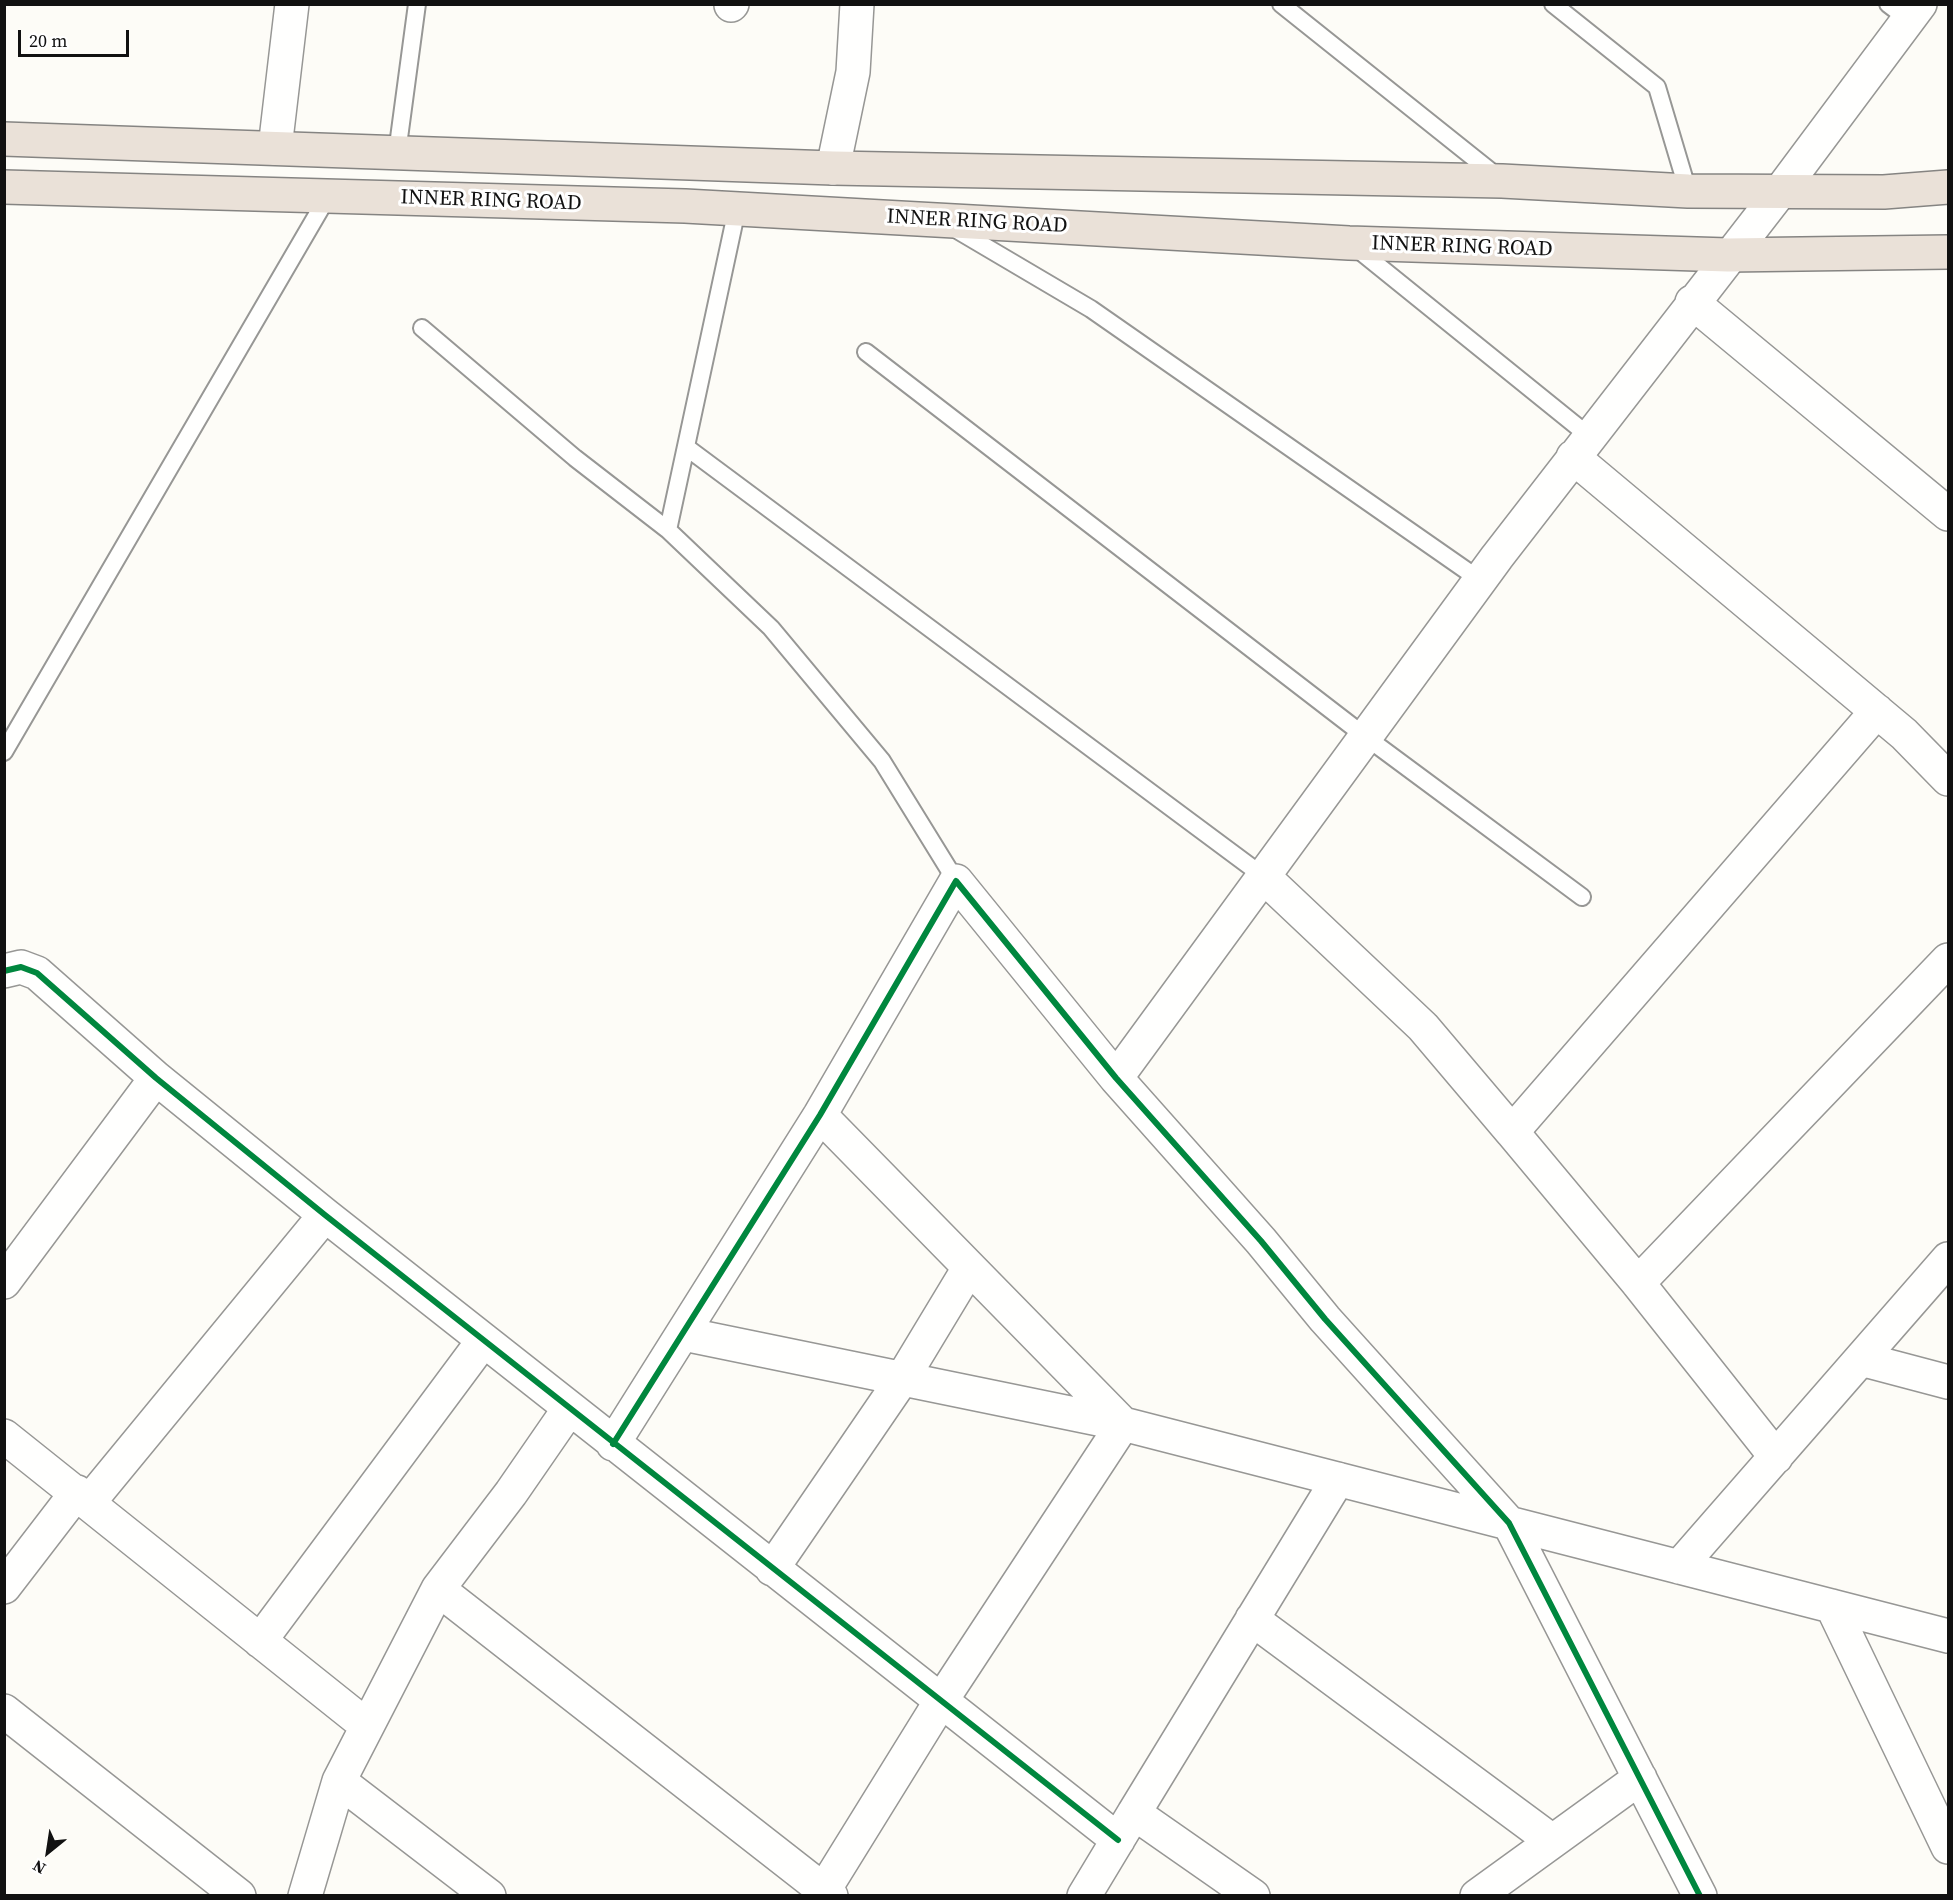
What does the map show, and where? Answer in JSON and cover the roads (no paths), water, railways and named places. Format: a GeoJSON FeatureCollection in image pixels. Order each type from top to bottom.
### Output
{"type":"FeatureCollection","features":[{"type":"Feature","properties":{"kind":"highway"},"geometry":{"type":"LineString","coordinates":[[5,138],[833,168],[1502,181],[1688,191],[1884,192],[1948,187]]}},
{"type":"Feature","properties":{"kind":"highway","name":"INNER RING ROAD"},"geometry":{"type":"LineString","coordinates":[[4,187],[737,209],[1349,243],[1728,255],[1943,257]]}},
{"type":"Feature","properties":{"kind":"street"},"geometry":{"type":"LineString","coordinates":[[275,148],[292,4]]}},
{"type":"Feature","properties":{"kind":"street"},"geometry":{"type":"LineString","coordinates":[[833,168],[854,72],[857,4]]}},
{"type":"Feature","properties":{"kind":"street"},"geometry":{"type":"LineString","coordinates":[[1116,1078],[1480,580],[1728,255],[1779,193],[1906,10]]}},
{"type":"Feature","properties":{"kind":"street"},"geometry":{"type":"LineString","coordinates":[[1692,302],[1948,514]]}},
{"type":"Feature","properties":{"kind":"street"},"geometry":{"type":"LineString","coordinates":[[1581,447],[1904,734],[1948,779]]}},
{"type":"Feature","properties":{"kind":"street"},"geometry":{"type":"LineString","coordinates":[[1512,1132],[1876,711]]}},
{"type":"Feature","properties":{"kind":"street"},"geometry":{"type":"LineString","coordinates":[[1263,876],[1423,1027],[1638,1283],[1776,1456]]}},
{"type":"Feature","properties":{"kind":"street"},"geometry":{"type":"LineString","coordinates":[[613,1443],[684,1334],[820,1115],[956,881],[1116,1078],[1253,1233],[1325,1319],[1509,1523],[1700,1896]]}},
{"type":"Feature","properties":{"kind":"street"},"geometry":{"type":"LineString","coordinates":[[1638,1283],[1948,960]]}},
{"type":"Feature","properties":{"kind":"street"},"geometry":{"type":"LineString","coordinates":[[4,971],[21,967],[36,973],[156,1078],[325,1215],[941,1701],[1126,1827],[1253,1896]]}},
{"type":"Feature","properties":{"kind":"street"},"geometry":{"type":"LineString","coordinates":[[9,1265],[156,1078]]}},
{"type":"Feature","properties":{"kind":"street"},"geometry":{"type":"LineString","coordinates":[[820,1115],[1123,1424]]}},
{"type":"Feature","properties":{"kind":"street"},"geometry":{"type":"LineString","coordinates":[[4,1587],[325,1215]]}},
{"type":"Feature","properties":{"kind":"street"},"geometry":{"type":"LineString","coordinates":[[1679,1567],[1948,1259]]}},
{"type":"Feature","properties":{"kind":"street"},"geometry":{"type":"LineString","coordinates":[[772,1569],[902,1379],[969,1268]]}},
{"type":"Feature","properties":{"kind":"street"},"geometry":{"type":"LineString","coordinates":[[684,1334],[1123,1424],[1948,1636]]}},
{"type":"Feature","properties":{"kind":"street"},"geometry":{"type":"LineString","coordinates":[[260,1641],[483,1341]]}},
{"type":"Feature","properties":{"kind":"street"},"geometry":{"type":"LineString","coordinates":[[1861,1359],[1948,1382]]}},
{"type":"Feature","properties":{"kind":"street"},"geometry":{"type":"LineString","coordinates":[[304,1896],[339,1781],[438,1589],[511,1493],[569,1409]]}},
{"type":"Feature","properties":{"kind":"street"},"geometry":{"type":"LineString","coordinates":[[438,1589],[828,1893],[941,1701],[1123,1424]]}},
{"type":"Feature","properties":{"kind":"street"},"geometry":{"type":"LineString","coordinates":[[4,1436],[367,1726]]}},
{"type":"Feature","properties":{"kind":"street"},"geometry":{"type":"LineString","coordinates":[[1084,1896],[1338,1479]]}},
{"type":"Feature","properties":{"kind":"street"},"geometry":{"type":"LineString","coordinates":[[1832,1606],[1948,1847]]}},
{"type":"Feature","properties":{"kind":"street"},"geometry":{"type":"LineString","coordinates":[[1252,1619],[1552,1841]]}},
{"type":"Feature","properties":{"kind":"street"},"geometry":{"type":"LineString","coordinates":[[4,1711],[239,1896]]}},
{"type":"Feature","properties":{"kind":"street"},"geometry":{"type":"LineString","coordinates":[[1477,1896],[1640,1778]]}},
{"type":"Feature","properties":{"kind":"street"},"geometry":{"type":"LineString","coordinates":[[339,1781],[489,1896]]}},
{"type":"Feature","properties":{"kind":"lane"},"geometry":{"type":"LineString","coordinates":[[397,153],[417,4]]}},
{"type":"Feature","properties":{"kind":"lane"},"geometry":{"type":"LineString","coordinates":[[1281,4],[1502,181]]}},
{"type":"Feature","properties":{"kind":"lane"},"geometry":{"type":"LineString","coordinates":[[1553,4],[1657,87],[1688,191]]}},
{"type":"Feature","properties":{"kind":"lane"},"geometry":{"type":"LineString","coordinates":[[4,752],[328,196]]}},
{"type":"Feature","properties":{"kind":"lane"},"geometry":{"type":"LineString","coordinates":[[668,530],[737,209]]}},
{"type":"Feature","properties":{"kind":"lane"},"geometry":{"type":"LineString","coordinates":[[941,220],[1091,309],[1480,580]]}},
{"type":"Feature","properties":{"kind":"lane"},"geometry":{"type":"LineString","coordinates":[[1349,243],[1581,447]]}},
{"type":"Feature","properties":{"kind":"lane"},"geometry":{"type":"LineString","coordinates":[[422,328],[575,458],[668,530],[771,628],[882,761],[956,881]]}},
{"type":"Feature","properties":{"kind":"lane"},"geometry":{"type":"LineString","coordinates":[[866,352],[1366,736],[1582,897]]}},
{"type":"Feature","properties":{"kind":"lane"},"geometry":{"type":"LineString","coordinates":[[686,447],[1263,876]]}}]}
